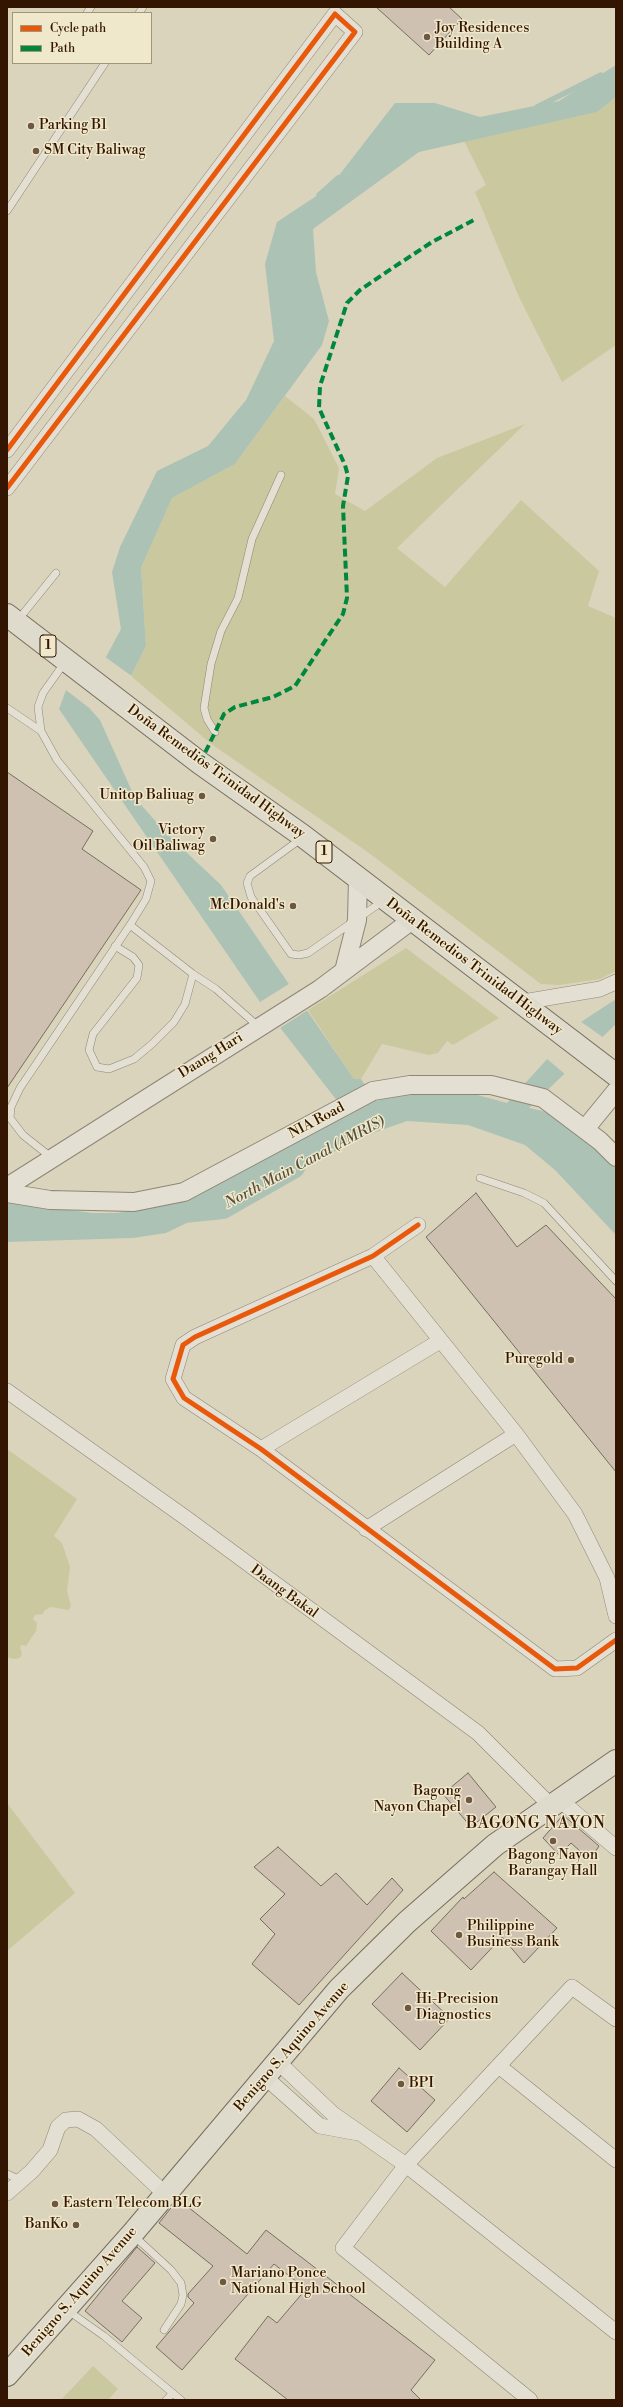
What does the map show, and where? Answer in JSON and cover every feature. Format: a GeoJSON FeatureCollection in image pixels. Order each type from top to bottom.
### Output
{"type":"FeatureCollection","features":[{"type":"Feature","properties":{"kind":"main road","name":"Doña Remedios Trinidad Highway"},"geometry":{"type":"LineString","coordinates":[[12,618],[200,763],[303,836],[412,920],[523,1002],[552,1027],[616,1074]]}},
{"type":"Feature","properties":{"kind":"main road","name":"Benigno S. Aquino Avenue"},"geometry":{"type":"LineString","coordinates":[[7,2375],[132,2234],[164,2193],[272,2070],[340,1989],[407,1922],[495,1845],[616,1760]]}},
{"type":"Feature","properties":{"kind":"street"},"geometry":{"type":"LineString","coordinates":[[7,450],[335,14],[355,32],[7,488]]}},
{"type":"Feature","properties":{"kind":"street"},"geometry":{"type":"LineString","coordinates":[[344,972],[357,920],[358,878]]}},
{"type":"Feature","properties":{"kind":"street","name":"Daang Hari"},"geometry":{"type":"LineString","coordinates":[[7,1187],[344,972],[412,920]]}},
{"type":"Feature","properties":{"kind":"street"},"geometry":{"type":"LineString","coordinates":[[523,1002],[600,989],[616,982]]}},
{"type":"Feature","properties":{"kind":"street","name":"NIA Road"},"geometry":{"type":"LineString","coordinates":[[7,1193],[50,1200],[134,1202],[184,1192],[373,1091],[410,1085],[491,1085],[524,1092],[543,1098],[584,1129],[616,1157]]}},
{"type":"Feature","properties":{"kind":"street"},"geometry":{"type":"LineString","coordinates":[[584,1129],[616,1091]]}},
{"type":"Feature","properties":{"kind":"street"},"geometry":{"type":"LineString","coordinates":[[418,1225],[373,1256],[194,1337],[183,1345],[173,1379],[184,1398],[262,1450],[366,1529],[556,1669],[577,1668],[614,1644]]}},
{"type":"Feature","properties":{"kind":"street"},"geometry":{"type":"LineString","coordinates":[[373,1256],[516,1434],[575,1514],[607,1578],[616,1616]]}},
{"type":"Feature","properties":{"kind":"street"},"geometry":{"type":"LineString","coordinates":[[262,1450],[440,1341]]}},
{"type":"Feature","properties":{"kind":"street","name":"Daang Bakal"},"geometry":{"type":"LineString","coordinates":[[7,1391],[186,1518],[478,1734],[555,1803],[616,1848]]}},
{"type":"Feature","properties":{"kind":"street"},"geometry":{"type":"LineString","coordinates":[[366,1529],[516,1434]]}},
{"type":"Feature","properties":{"kind":"street"},"geometry":{"type":"LineString","coordinates":[[530,2400],[343,2248],[406,2165],[500,2066],[572,1987],[616,2019]]}},
{"type":"Feature","properties":{"kind":"street"},"geometry":{"type":"LineString","coordinates":[[500,2066],[616,2160]]}},
{"type":"Feature","properties":{"kind":"street"},"geometry":{"type":"LineString","coordinates":[[272,2070],[320,2126],[365,2134]]}},
{"type":"Feature","properties":{"kind":"street"},"geometry":{"type":"LineString","coordinates":[[272,2070],[333,2114],[365,2134],[406,2165],[616,2332]]}},
{"type":"Feature","properties":{"kind":"street"},"geometry":{"type":"LineString","coordinates":[[7,2193],[14,2177],[32,2171],[50,2150],[58,2127],[66,2120],[78,2119],[96,2129],[164,2193]]}},
{"type":"Feature","properties":{"kind":"lane"},"geometry":{"type":"LineString","coordinates":[[7,211],[105,64]]}},
{"type":"Feature","properties":{"kind":"lane"},"geometry":{"type":"LineString","coordinates":[[216,732],[207,720],[204,708],[211,664],[221,631],[238,598],[252,538],[281,475]]}},
{"type":"Feature","properties":{"kind":"lane"},"geometry":{"type":"LineString","coordinates":[[12,618],[56,573]]}},
{"type":"Feature","properties":{"kind":"lane"},"geometry":{"type":"LineString","coordinates":[[41,732],[38,707],[43,693],[66,660]]}},
{"type":"Feature","properties":{"kind":"lane"},"geometry":{"type":"LineString","coordinates":[[7,708],[41,732],[58,760],[144,867],[151,881],[146,899],[130,925],[20,1088],[11,1107],[9,1119],[23,1135],[52,1158]]}},
{"type":"Feature","properties":{"kind":"lane"},"geometry":{"type":"LineString","coordinates":[[303,836],[250,876],[247,888],[251,897],[291,954],[299,955],[308,953],[385,899]]}},
{"type":"Feature","properties":{"kind":"lane"},"geometry":{"type":"LineString","coordinates":[[130,925],[193,974],[216,989],[259,1027]]}},
{"type":"Feature","properties":{"kind":"lane"},"geometry":{"type":"LineString","coordinates":[[115,946],[133,957],[139,966],[137,978],[93,1034],[89,1050],[97,1067],[109,1068],[134,1059],[152,1044],[174,1022],[185,1004],[193,974]]}},
{"type":"Feature","properties":{"kind":"lane"},"geometry":{"type":"LineString","coordinates":[[480,1178],[524,1193],[544,1203],[616,1281]]}},
{"type":"Feature","properties":{"kind":"lane"},"geometry":{"type":"LineString","coordinates":[[132,2234],[171,2270],[181,2284],[183,2295],[181,2304],[164,2330]]}},
{"type":"Feature","properties":{"kind":"lane"},"geometry":{"type":"LineString","coordinates":[[66,2309],[104,2336],[181,2400]]}},
{"type":"Feature","properties":{"kind":"lane"},"geometry":{"type":"LineString","coordinates":[[166,2400],[173,2393]]}},
{"type":"Feature","properties":{"kind":"shaded area"},"geometry":{"type":"Polygon","coordinates":[[[616,97],[616,345],[562,382],[519,297],[475,192],[486,185],[464,141],[597,112],[616,97]]]}},
{"type":"Feature","properties":{"kind":"shaded area"},"geometry":{"type":"Polygon","coordinates":[[[285,396],[314,419],[339,468],[335,494],[365,511],[437,458],[525,424],[397,548],[445,587],[521,500],[599,571],[588,606],[616,618],[616,971],[600,979],[559,985],[541,984],[369,853],[210,743],[131,676],[146,646],[141,568],[172,498],[235,464],[285,396]]]}},
{"type":"Feature","properties":{"kind":"shaded area"},"geometry":{"type":"Polygon","coordinates":[[[406,948],[499,1018],[453,1045],[447,1041],[438,1053],[429,1055],[382,1044],[361,1079],[354,1079],[308,1010],[406,948]]]}},
{"type":"Feature","properties":{"kind":"shaded area"},"geometry":{"type":"Polygon","coordinates":[[[7,1449],[77,1499],[54,1536],[62,1543],[70,1567],[67,1591],[71,1606],[69,1610],[50,1607],[44,1611],[43,1614],[35,1615],[33,1619],[37,1623],[36,1631],[26,1646],[22,1645],[20,1647],[22,1654],[20,1658],[14,1659],[7,1657],[7,1449]]]}},
{"type":"Feature","properties":{"kind":"shaded area"},"geometry":{"type":"Polygon","coordinates":[[[7,1803],[75,1893],[7,1951],[7,1803]]]}},
{"type":"Feature","properties":{"kind":"shaded area"},"geometry":{"type":"Polygon","coordinates":[[[93,2366],[118,2389],[108,2400],[61,2400],[93,2366]]]}},
{"type":"Feature","properties":{"kind":"water"},"geometry":{"type":"Polygon","coordinates":[[[616,65],[616,97],[597,112],[419,152],[313,229],[316,272],[329,321],[322,345],[235,464],[172,498],[141,568],[146,646],[131,676],[90,709],[100,720],[135,798],[167,834],[221,885],[354,1079],[361,1079],[376,1101],[409,1090],[470,1093],[507,1103],[581,1022],[616,999],[616,1024],[529,1108],[543,1111],[570,1125],[596,1145],[616,1166],[616,1235],[555,1170],[525,1145],[468,1125],[407,1121],[373,1133],[166,1233],[133,1238],[7,1242],[7,1202],[93,1213],[117,1213],[186,1201],[346,1112],[260,1002],[59,709],[66,690],[106,657],[121,629],[112,572],[120,547],[157,471],[208,446],[246,400],[274,341],[265,264],[277,222],[330,187],[395,103],[435,103],[480,117],[559,101],[616,65]]]}},
{"type":"Feature","properties":{"kind":"pier"},"geometry":{"type":"Polygon","coordinates":[[[104,656],[133,677],[93,709],[97,714],[66,690],[104,656]]]}},
{"type":"Feature","properties":{"kind":"pier"},"geometry":{"type":"Polygon","coordinates":[[[289,984],[308,1010],[280,1028],[260,1002],[289,984]]]}},
{"type":"Feature","properties":{"kind":"pier"},"geometry":{"type":"Polygon","coordinates":[[[580,1021],[604,1038],[566,1075],[546,1058],[580,1021]]]}},
{"type":"Feature","properties":{"kind":"building","name":"Joy Residences Building A"},"geometry":{"type":"Polygon","coordinates":[[[376,7],[449,7],[462,19],[429,55],[376,7]]]}},
{"type":"Feature","properties":{"kind":"building"},"geometry":{"type":"Polygon","coordinates":[[[7,772],[93,831],[82,849],[141,890],[7,1088],[7,772]]]}},
{"type":"Feature","properties":{"kind":"building","name":"Puregold"},"geometry":{"type":"Polygon","coordinates":[[[476,1193],[517,1247],[546,1225],[616,1299],[616,1472],[426,1237],[476,1193]]]}},
{"type":"Feature","properties":{"kind":"building","name":"Bagong Nayon Chapel"},"geometry":{"type":"Polygon","coordinates":[[[468,1773],[496,1807],[471,1827],[443,1794],[468,1773]]]}},
{"type":"Feature","properties":{"kind":"building"},"geometry":{"type":"Polygon","coordinates":[[[563,1815],[599,1846],[590,1860],[571,1843],[559,1855],[543,1838],[563,1815]]]}},
{"type":"Feature","properties":{"kind":"building"},"geometry":{"type":"Polygon","coordinates":[[[278,1847],[321,1886],[336,1873],[367,1905],[392,1878],[403,1890],[299,2005],[252,1964],[275,1934],[260,1919],[285,1894],[254,1867],[278,1847]]]}},
{"type":"Feature","properties":{"kind":"building"},"geometry":{"type":"Polygon","coordinates":[[[494,1872],[557,1928],[524,1963],[502,1937],[471,1970],[431,1931],[463,1897],[464,1899],[494,1872]]]}},
{"type":"Feature","properties":{"kind":"building","name":"Hi-Precision Diagnostics"},"geometry":{"type":"Polygon","coordinates":[[[402,1973],[450,2018],[420,2050],[372,2004],[402,1973]]]}},
{"type":"Feature","properties":{"kind":"building","name":"BPI"},"geometry":{"type":"Polygon","coordinates":[[[399,2068],[435,2100],[407,2132],[371,2101],[399,2068]]]}},
{"type":"Feature","properties":{"kind":"building"},"geometry":{"type":"Polygon","coordinates":[[[178,2199],[247,2254],[266,2230],[435,2360],[411,2390],[421,2400],[288,2400],[235,2359],[268,2316],[277,2323],[306,2289],[274,2264],[182,2370],[156,2347],[194,2303],[188,2297],[188,2294],[213,2266],[159,2223],[178,2199]]]}},
{"type":"Feature","properties":{"kind":"building"},"geometry":{"type":"Polygon","coordinates":[[[137,2247],[155,2263],[122,2301],[142,2318],[122,2342],[85,2311],[137,2247]]]}},
{"type":"Feature","properties":{"kind":"waterway"},"geometry":{"type":"LineString","coordinates":[[537,107],[601,75]]}},
{"type":"Feature","properties":{"kind":"waterway"},"geometry":{"type":"LineString","coordinates":[[319,195],[338,178]]}},
{"type":"Feature","properties":{"kind":"waterway","name":"North Main Canal (AMRIS)"},"geometry":{"type":"LineString","coordinates":[[184,1213],[223,1209],[295,1168]]}},
{"type":"Feature","properties":{"kind":"marked path"},"geometry":{"type":"LineString","coordinates":[[200,763],[224,714],[235,707],[273,697],[295,686],[343,614],[347,598],[343,506],[348,476],[345,465],[319,408],[320,386],[347,303],[360,290],[432,242],[474,220]]}},
{"type":"Feature","properties":{"kind":"cycle path"},"geometry":{"type":"LineString","coordinates":[[7,450],[335,14],[355,32],[7,488]]}},
{"type":"Feature","properties":{"kind":"cycle path"},"geometry":{"type":"LineString","coordinates":[[418,1225],[373,1256],[195,1337],[183,1345],[173,1379],[184,1398],[261,1449],[555,1669],[577,1668],[616,1640]]}},
{"type":"Feature","properties":{"kind":"place","name":"Joy Residences Building A"},"geometry":{"type":"Point","coordinates":[427,37]}},
{"type":"Feature","properties":{"kind":"place","name":"Parking B1"},"geometry":{"type":"Point","coordinates":[31,126]}},
{"type":"Feature","properties":{"kind":"place","name":"SM City Baliwag"},"geometry":{"type":"Point","coordinates":[36,151]}},
{"type":"Feature","properties":{"kind":"place","name":"Unitop Baliuag"},"geometry":{"type":"Point","coordinates":[202,796]}},
{"type":"Feature","properties":{"kind":"place","name":"Victory Oil Baliwag"},"geometry":{"type":"Point","coordinates":[213,839]}},
{"type":"Feature","properties":{"kind":"place","name":"McDonald's"},"geometry":{"type":"Point","coordinates":[293,906]}},
{"type":"Feature","properties":{"kind":"place","name":"Puregold"},"geometry":{"type":"Point","coordinates":[571,1360]}},
{"type":"Feature","properties":{"kind":"place","name":"Bagong Nayon Chapel"},"geometry":{"type":"Point","coordinates":[469,1800]}},
{"type":"Feature","properties":{"kind":"place","name":"Bagong Nayon Barangay Hall"},"geometry":{"type":"Point","coordinates":[553,1841]}},
{"type":"Feature","properties":{"kind":"place","name":"Philippine Business Bank"},"geometry":{"type":"Point","coordinates":[459,1935]}},
{"type":"Feature","properties":{"kind":"place","name":"Hi-Precision Diagnostics"},"geometry":{"type":"Point","coordinates":[408,2008]}},
{"type":"Feature","properties":{"kind":"place","name":"BPI"},"geometry":{"type":"Point","coordinates":[401,2084]}},
{"type":"Feature","properties":{"kind":"place","name":"Eastern Telecom BLG"},"geometry":{"type":"Point","coordinates":[55,2204]}},
{"type":"Feature","properties":{"kind":"place","name":"BanKo"},"geometry":{"type":"Point","coordinates":[76,2225]}},
{"type":"Feature","properties":{"kind":"place","name":"Mariano Ponce National High School"},"geometry":{"type":"Point","coordinates":[223,2282]}},
{"type":"Feature","properties":{"kind":"district","name":"BAGONG NAYON"},"geometry":{"type":"Point","coordinates":[536,1824]}}]}
